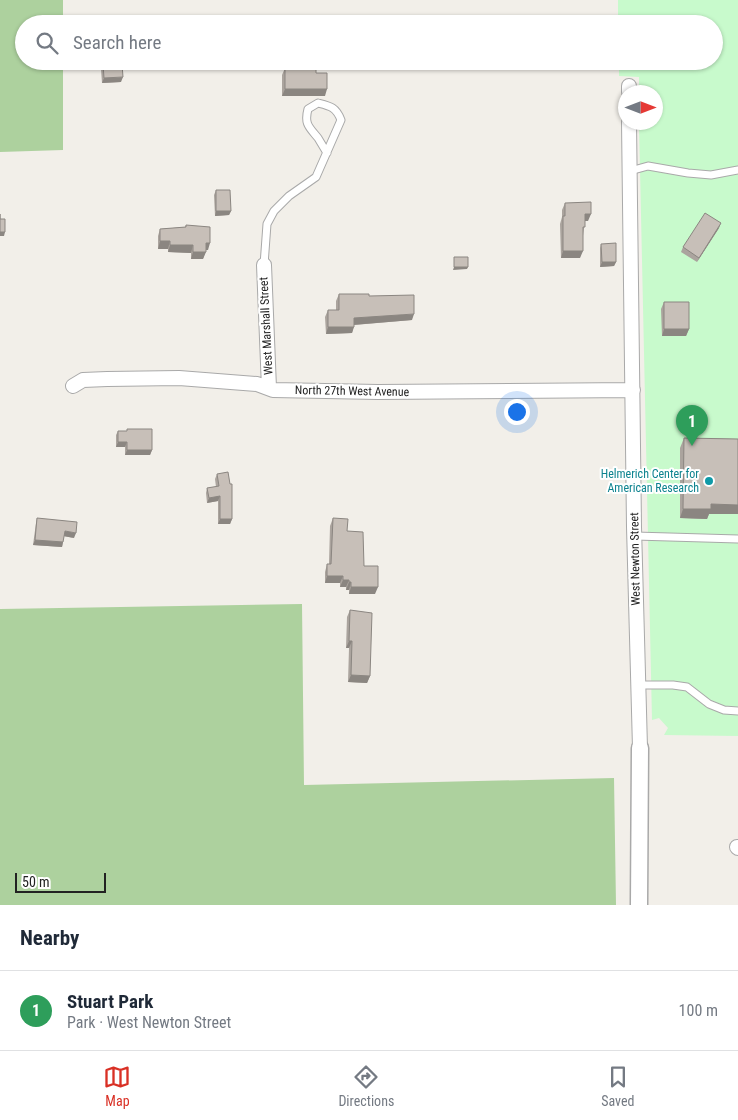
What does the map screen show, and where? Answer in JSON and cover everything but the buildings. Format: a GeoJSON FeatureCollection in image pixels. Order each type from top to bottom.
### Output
{"type":"FeatureCollection","features":[{"type":"Feature","properties":{"kind":"street","name":"West Newton Street"},"geometry":{"type":"LineString","coordinates":[[629,130],[640,748],[638,905]]}},
{"type":"Feature","properties":{"kind":"street","name":"West Marshall Street"},"geometry":{"type":"LineString","coordinates":[[264,265],[269,388]]}},
{"type":"Feature","properties":{"kind":"street","name":"North 27th West Avenue"},"geometry":{"type":"LineString","coordinates":[[74,386],[83,380],[107,378],[179,378],[257,384],[273,390],[378,392],[633,390]]}},
{"type":"Feature","properties":{"kind":"lane"},"geometry":{"type":"LineString","coordinates":[[264,265],[267,224],[274,211],[289,196],[316,177],[327,153],[341,120],[338,112],[330,106],[318,103],[308,109],[306,118],[311,131],[318,138],[327,153]]}},
{"type":"Feature","properties":{"kind":"lane"},"geometry":{"type":"LineString","coordinates":[[630,171],[648,166],[712,175],[738,170]]}},
{"type":"Feature","properties":{"kind":"lane"},"geometry":{"type":"LineString","coordinates":[[635,536],[738,539]]}},
{"type":"Feature","properties":{"kind":"lane"},"geometry":{"type":"LineString","coordinates":[[638,686],[673,685],[686,687],[709,704],[724,710],[738,712]]}},
{"type":"Feature","properties":{"kind":"green space"},"geometry":{"type":"Polygon","coordinates":[[[0,0],[63,0],[63,15],[15,15],[15,70],[63,70],[63,150],[0,152],[0,0]]]}},
{"type":"Feature","properties":{"kind":"green space"},"geometry":{"type":"Polygon","coordinates":[[[618,0],[738,0],[738,736],[664,735],[668,728],[659,718],[652,720],[639,130],[663,130],[663,85],[639,85],[639,77],[619,76],[619,70],[723,70],[723,15],[618,15],[618,0]]]}},
{"type":"Feature","properties":{"kind":"green space"},"geometry":{"type":"Polygon","coordinates":[[[302,604],[304,785],[614,778],[616,905],[0,905],[0,609],[302,604]]]}},
{"type":"Feature","properties":{"kind":"place","name":"Stuart Park"},"geometry":{"type":"Point","coordinates":[692,446]}},
{"type":"Feature","properties":{"kind":"place","name":"Helmerich Center for American Research"},"geometry":{"type":"Point","coordinates":[709,481]}}]}
